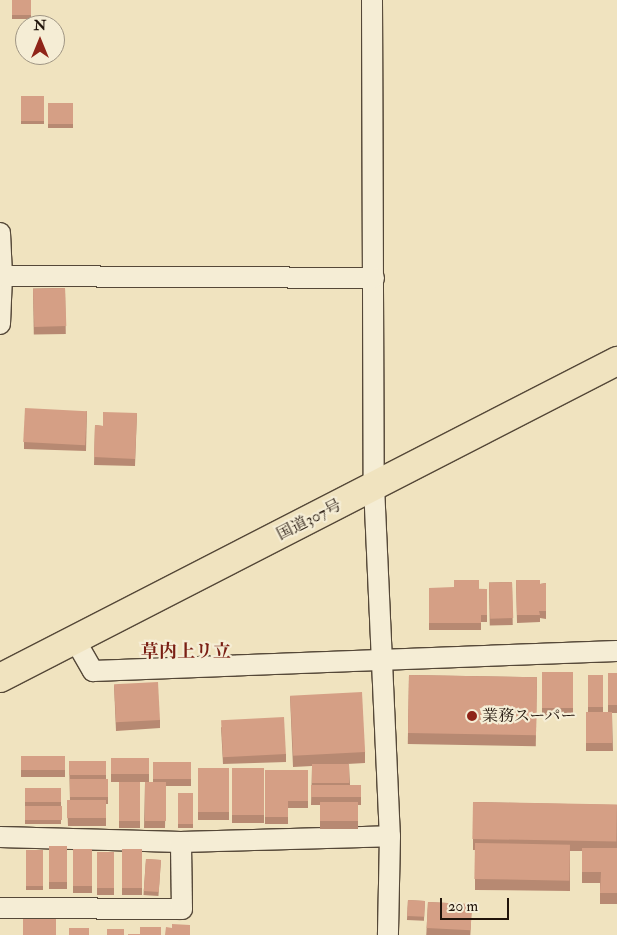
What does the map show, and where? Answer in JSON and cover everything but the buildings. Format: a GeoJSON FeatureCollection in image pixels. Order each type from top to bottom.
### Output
{"type":"FeatureCollection","features":[{"type":"Feature","properties":{"kind":"highway","name":"国道307号"},"geometry":{"type":"LineString","coordinates":[[0,678],[617,361]]}},
{"type":"Feature","properties":{"kind":"street"},"geometry":{"type":"LineString","coordinates":[[372,0],[374,486],[390,836],[388,935]]}},
{"type":"Feature","properties":{"kind":"street"},"geometry":{"type":"LineString","coordinates":[[0,233],[2,276],[0,324]]}},
{"type":"Feature","properties":{"kind":"street"},"geometry":{"type":"LineString","coordinates":[[2,276],[374,278]]}},
{"type":"Feature","properties":{"kind":"street"},"geometry":{"type":"LineString","coordinates":[[75,640],[93,671],[617,651]]}},
{"type":"Feature","properties":{"kind":"street"},"geometry":{"type":"LineString","coordinates":[[0,837],[181,842],[390,836]]}},
{"type":"Feature","properties":{"kind":"street"},"geometry":{"type":"LineString","coordinates":[[0,908],[182,909],[181,842]]}},
{"type":"Feature","properties":{"kind":"place","name":"業務スーパー"},"geometry":{"type":"Point","coordinates":[472,716]}},
{"type":"Feature","properties":{"kind":"district","name":"草内上リ立"},"geometry":{"type":"Point","coordinates":[186,652]}}]}
